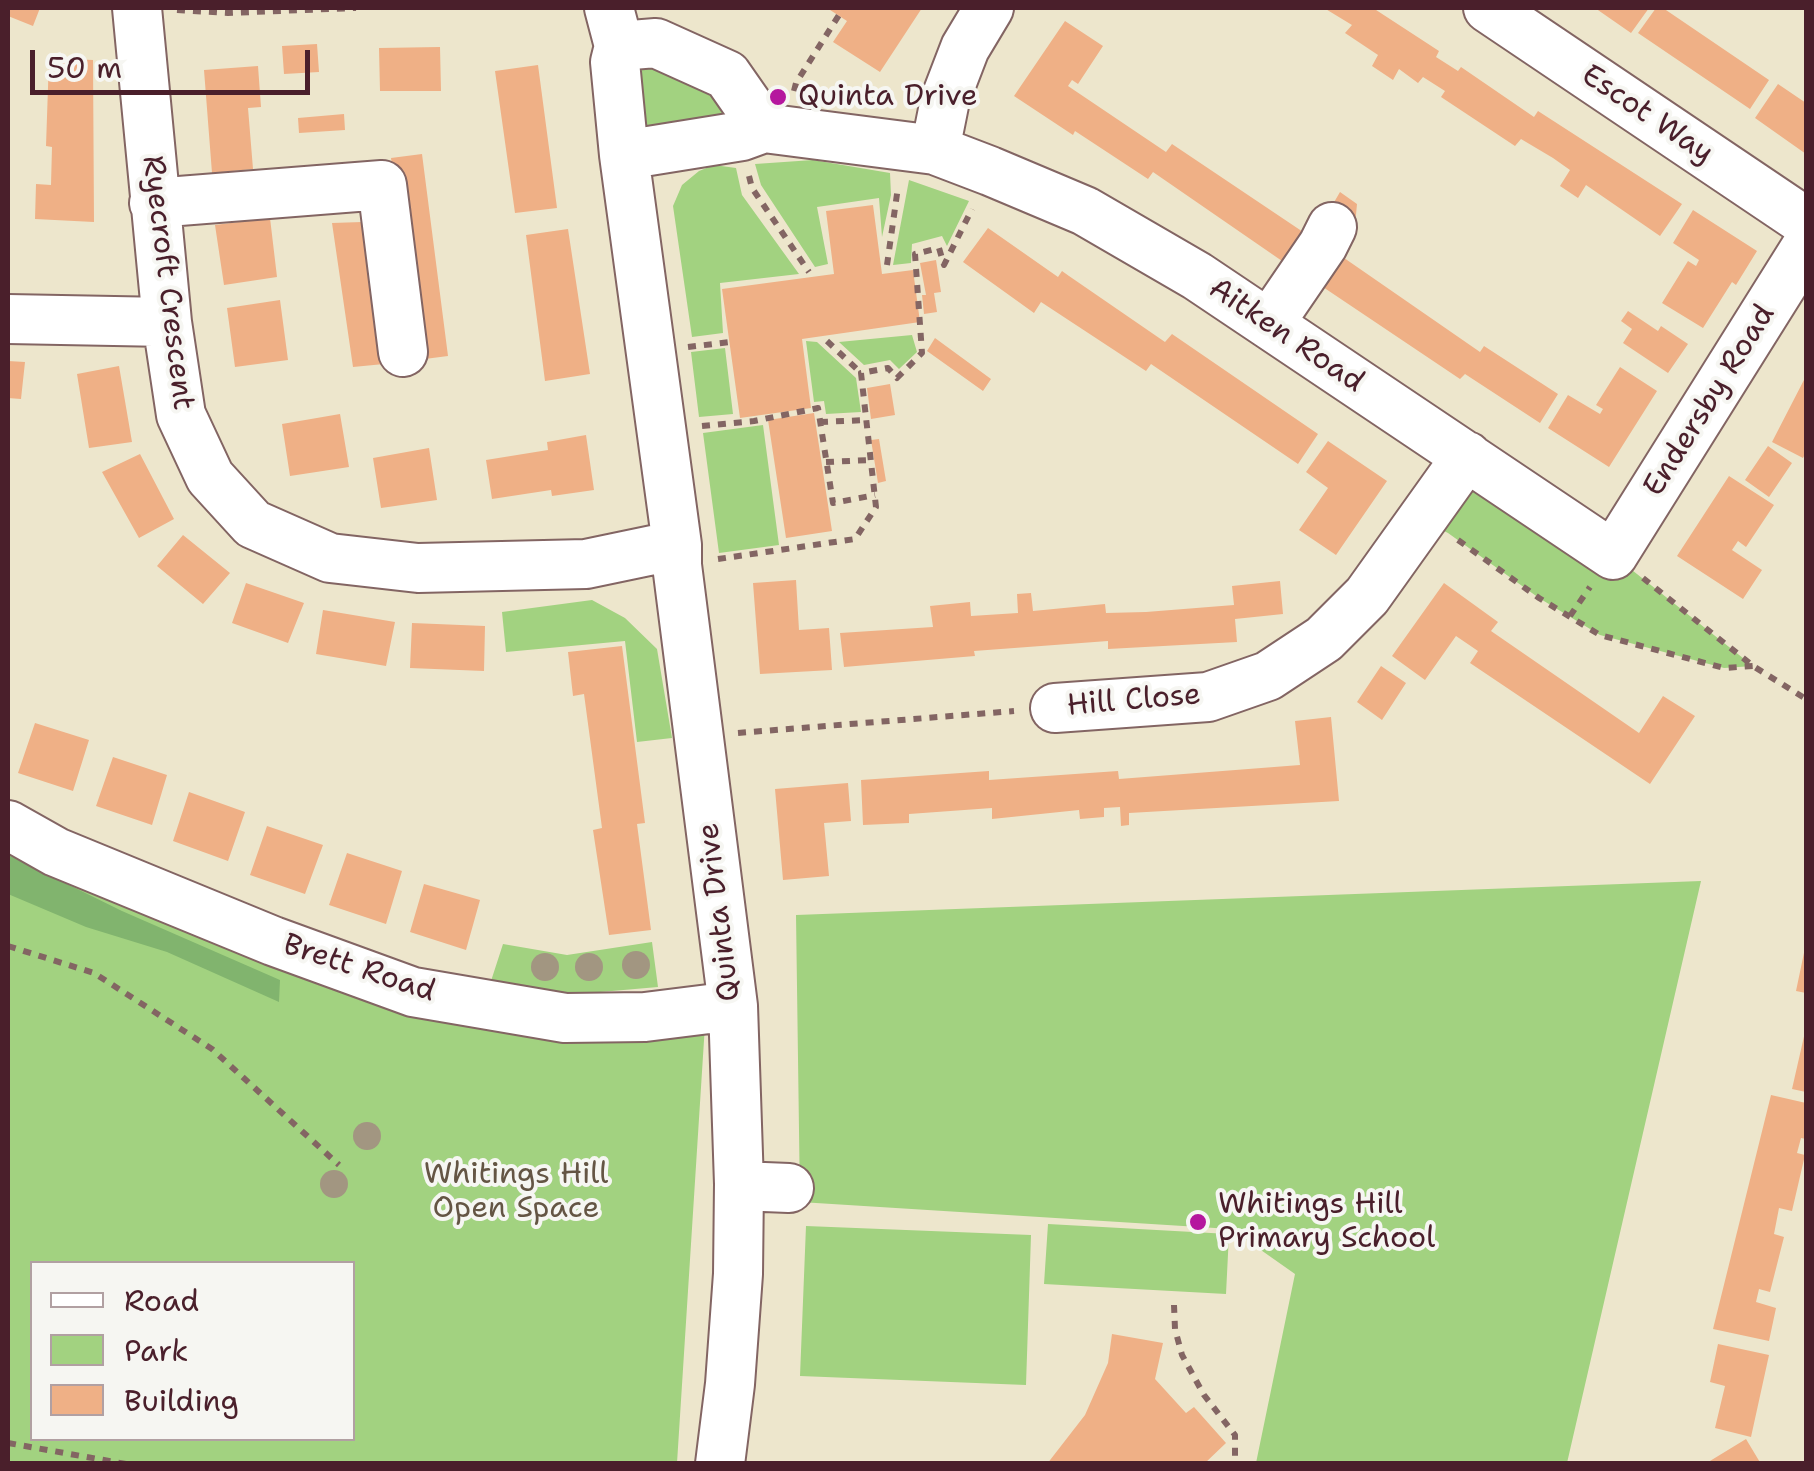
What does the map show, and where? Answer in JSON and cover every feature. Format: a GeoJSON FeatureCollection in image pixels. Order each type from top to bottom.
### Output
{"type":"FeatureCollection","features":[{"type":"Feature","properties":{"kind":"street","name":"Ryecroft Crescent"},"geometry":{"type":"LineString","coordinates":[[137,8],[154,203],[181,415],[210,477],[254,524],[330,558],[418,568],[586,564],[677,555]]}},
{"type":"Feature","properties":{"kind":"street"},"geometry":{"type":"LineString","coordinates":[[917,147],[944,100],[965,48],[990,8]]}},
{"type":"Feature","properties":{"kind":"street","name":"Escot Way"},"geometry":{"type":"LineString","coordinates":[[1488,8],[1806,222]]}},
{"type":"Feature","properties":{"kind":"street"},"geometry":{"type":"LineString","coordinates":[[614,27],[728,75],[764,132]]}},
{"type":"Feature","properties":{"kind":"street","name":"Quinta Drive"},"geometry":{"type":"LineString","coordinates":[[614,27],[624,156],[732,1006],[740,1186],[736,1311],[720,1464]]}},
{"type":"Feature","properties":{"kind":"street","name":"Aitken Road"},"geometry":{"type":"LineString","coordinates":[[624,156],[764,132],[844,136],[917,147],[990,171],[1085,211],[1197,276],[1613,555]]}},
{"type":"Feature","properties":{"kind":"street"},"geometry":{"type":"LineString","coordinates":[[154,203],[382,185],[403,352]]}},
{"type":"Feature","properties":{"kind":"street"},"geometry":{"type":"LineString","coordinates":[[1269,324],[1324,246],[1332,227]]}},
{"type":"Feature","properties":{"kind":"street","name":"Endersby Road"},"geometry":{"type":"LineString","coordinates":[[1613,555],[1806,247]]}},
{"type":"Feature","properties":{"kind":"street"},"geometry":{"type":"LineString","coordinates":[[8,319],[167,322]]}},
{"type":"Feature","properties":{"kind":"street","name":"Hill Close"},"geometry":{"type":"LineString","coordinates":[[1056,708],[1208,697],[1268,676],[1324,639],[1367,596],[1467,456]]}},
{"type":"Feature","properties":{"kind":"street","name":"Brett Road"},"geometry":{"type":"LineString","coordinates":[[8,825],[56,852],[255,934],[414,992],[565,1018],[645,1017],[732,1006]]}},
{"type":"Feature","properties":{"kind":"street"},"geometry":{"type":"LineString","coordinates":[[740,1186],[789,1188]]}},
{"type":"Feature","properties":{"kind":"path"},"geometry":{"type":"LineString","coordinates":[[137,8],[356,8]]}},
{"type":"Feature","properties":{"kind":"path"},"geometry":{"type":"LineString","coordinates":[[809,272],[752,188],[764,132],[839,16]]}},
{"type":"Feature","properties":{"kind":"path"},"geometry":{"type":"LineString","coordinates":[[887,265],[898,199],[917,147]]}},
{"type":"Feature","properties":{"kind":"path"},"geometry":{"type":"LineString","coordinates":[[862,373],[888,368],[897,378],[922,353],[915,254],[939,248],[944,265],[990,171]]}},
{"type":"Feature","properties":{"kind":"path"},"geometry":{"type":"LineString","coordinates":[[677,555],[855,539],[876,507],[862,373],[826,341]]}},
{"type":"Feature","properties":{"kind":"path"},"geometry":{"type":"LineString","coordinates":[[661,431],[754,422],[818,408],[832,503],[875,495]]}},
{"type":"Feature","properties":{"kind":"path"},"geometry":{"type":"LineString","coordinates":[[820,422],[866,420]]}},
{"type":"Feature","properties":{"kind":"path"},"geometry":{"type":"LineString","coordinates":[[826,462],[871,460]]}},
{"type":"Feature","properties":{"kind":"path"},"geometry":{"type":"LineString","coordinates":[[1422,520],[1448,533],[1539,598],[1600,635],[1724,668],[1753,666]]}},
{"type":"Feature","properties":{"kind":"path"},"geometry":{"type":"LineString","coordinates":[[1613,555],[1753,666],[1806,698]]}},
{"type":"Feature","properties":{"kind":"path","name":"Hill Close"},"geometry":{"type":"LineString","coordinates":[[698,736],[1056,708]]}},
{"type":"Feature","properties":{"kind":"path"},"geometry":{"type":"LineString","coordinates":[[8,946],[94,973],[212,1049],[339,1165]]}},
{"type":"Feature","properties":{"kind":"path"},"geometry":{"type":"LineString","coordinates":[[1174,1305],[1182,1356],[1204,1395],[1235,1435],[1234,1464]]}},
{"type":"Feature","properties":{"kind":"path"},"geometry":{"type":"LineString","coordinates":[[8,1443],[126,1464]]}},
{"type":"Feature","properties":{"kind":"green space"},"geometry":{"type":"Polygon","coordinates":[[[619,46],[727,75],[764,128],[632,154],[619,46]]]}},
{"type":"Feature","properties":{"kind":"green space"},"geometry":{"type":"Polygon","coordinates":[[[813,160],[890,173],[891,195],[882,237],[879,198],[817,207],[828,264],[815,267],[761,185],[755,164],[813,160]]]}},
{"type":"Feature","properties":{"kind":"green space"},"geometry":{"type":"Polygon","coordinates":[[[714,165],[736,168],[742,195],[799,274],[720,283],[723,333],[692,337],[673,206],[682,185],[714,165]]]}},
{"type":"Feature","properties":{"kind":"green space"},"geometry":{"type":"Polygon","coordinates":[[[909,180],[969,201],[947,246],[942,236],[912,244],[911,263],[893,265],[909,180]]]}},
{"type":"Feature","properties":{"kind":"green space"},"geometry":{"type":"Polygon","coordinates":[[[912,335],[917,352],[899,369],[890,360],[864,365],[839,342],[912,335]]]}},
{"type":"Feature","properties":{"kind":"green space"},"geometry":{"type":"Polygon","coordinates":[[[806,341],[817,342],[856,378],[861,412],[826,414],[824,401],[814,402],[806,341]]]}},
{"type":"Feature","properties":{"kind":"green space"},"geometry":{"type":"Polygon","coordinates":[[[725,348],[733,414],[699,417],[691,352],[725,348]]]}},
{"type":"Feature","properties":{"kind":"green space"},"geometry":{"type":"Polygon","coordinates":[[[763,425],[779,545],[719,553],[703,433],[763,425]]]}},
{"type":"Feature","properties":{"kind":"green space"},"geometry":{"type":"Polygon","coordinates":[[[1467,456],[1613,555],[1753,666],[1724,668],[1600,635],[1539,598],[1448,533],[1422,520],[1467,456]]]}},
{"type":"Feature","properties":{"kind":"green space"},"geometry":{"type":"Polygon","coordinates":[[[592,600],[625,618],[657,649],[672,738],[637,742],[625,641],[506,652],[502,612],[592,600]]]}},
{"type":"Feature","properties":{"kind":"green space","name":"Whitings Hill Open Space"},"geometry":{"type":"Polygon","coordinates":[[[8,825],[413,992],[706,1009],[677,1463],[8,1463],[8,825]]]}},
{"type":"Feature","properties":{"kind":"green space"},"geometry":{"type":"Polygon","coordinates":[[[8,855],[122,911],[280,980],[279,1002],[167,952],[86,927],[8,894],[8,855]]]}},
{"type":"Feature","properties":{"kind":"green space","name":"Whitings Hill Primary School"},"geometry":{"type":"Polygon","coordinates":[[[1701,881],[1567,1463],[1256,1463],[1295,1274],[1231,1229],[800,1202],[796,915],[1701,881]]]}},
{"type":"Feature","properties":{"kind":"green space"},"geometry":{"type":"Polygon","coordinates":[[[652,942],[658,987],[566,995],[491,981],[503,944],[567,955],[652,942]]]}},
{"type":"Feature","properties":{"kind":"green space"},"geometry":{"type":"Polygon","coordinates":[[[1048,1224],[1229,1234],[1226,1294],[1044,1284],[1048,1224]]]}},
{"type":"Feature","properties":{"kind":"green space"},"geometry":{"type":"Polygon","coordinates":[[[806,1226],[1031,1235],[1026,1385],[800,1376],[806,1226]]]}},
{"type":"Feature","properties":{"kind":"building"},"geometry":{"type":"Polygon","coordinates":[[[8,8],[40,8],[33,26],[8,16],[8,8]]]}},
{"type":"Feature","properties":{"kind":"building"},"geometry":{"type":"Polygon","coordinates":[[[827,8],[922,8],[880,72],[833,42],[847,21],[827,8]]]}},
{"type":"Feature","properties":{"kind":"building"},"geometry":{"type":"Polygon","coordinates":[[[1324,8],[1373,8],[1439,51],[1436,57],[1458,71],[1461,67],[1534,117],[1538,111],[1682,204],[1660,236],[1586,185],[1578,198],[1560,186],[1570,170],[1553,158],[1521,139],[1515,146],[1441,97],[1445,91],[1423,77],[1418,83],[1399,69],[1393,80],[1372,66],[1378,55],[1345,33],[1352,25],[1324,8]]]}},
{"type":"Feature","properties":{"kind":"building"},"geometry":{"type":"Polygon","coordinates":[[[1595,8],[1649,8],[1631,33],[1595,8]]]}},
{"type":"Feature","properties":{"kind":"building"},"geometry":{"type":"Polygon","coordinates":[[[1656,8],[1663,8],[1769,80],[1750,109],[1638,33],[1656,8]]]}},
{"type":"Feature","properties":{"kind":"building"},"geometry":{"type":"Polygon","coordinates":[[[1065,21],[1103,46],[1078,84],[1072,80],[1068,86],[1166,152],[1172,144],[1318,242],[1298,272],[1153,172],[1148,179],[1014,96],[1065,21]]]}},
{"type":"Feature","properties":{"kind":"building"},"geometry":{"type":"Polygon","coordinates":[[[317,44],[319,72],[284,74],[282,46],[317,44]]]}},
{"type":"Feature","properties":{"kind":"building"},"geometry":{"type":"Polygon","coordinates":[[[440,47],[441,91],[380,91],[379,48],[440,47]]]}},
{"type":"Feature","properties":{"kind":"building"},"geometry":{"type":"Polygon","coordinates":[[[49,58],[93,60],[94,222],[35,219],[36,184],[51,185],[52,147],[46,146],[49,58]]]}},
{"type":"Feature","properties":{"kind":"building"},"geometry":{"type":"Polygon","coordinates":[[[538,65],[557,208],[515,213],[495,71],[538,65]]]}},
{"type":"Feature","properties":{"kind":"building"},"geometry":{"type":"Polygon","coordinates":[[[258,66],[261,107],[248,108],[253,169],[212,173],[204,70],[258,66]]]}},
{"type":"Feature","properties":{"kind":"building"},"geometry":{"type":"Polygon","coordinates":[[[1778,84],[1806,103],[1806,154],[1755,118],[1778,84]]]}},
{"type":"Feature","properties":{"kind":"building"},"geometry":{"type":"Polygon","coordinates":[[[344,114],[345,130],[299,133],[298,118],[344,114]]]}},
{"type":"Feature","properties":{"kind":"building"},"geometry":{"type":"Polygon","coordinates":[[[422,154],[448,356],[417,360],[391,158],[422,154]]]}},
{"type":"Feature","properties":{"kind":"building"},"geometry":{"type":"Polygon","coordinates":[[[1340,192],[1357,204],[1354,236],[1326,216],[1340,192]]]}},
{"type":"Feature","properties":{"kind":"building"},"geometry":{"type":"Polygon","coordinates":[[[873,205],[882,274],[913,270],[920,322],[802,339],[811,408],[740,418],[722,289],[834,274],[826,211],[873,205]]]}},
{"type":"Feature","properties":{"kind":"building"},"geometry":{"type":"Polygon","coordinates":[[[1693,210],[1757,251],[1703,328],[1662,303],[1688,261],[1696,266],[1699,260],[1673,243],[1693,210]]]}},
{"type":"Feature","properties":{"kind":"building"},"geometry":{"type":"Polygon","coordinates":[[[270,218],[277,277],[224,285],[215,225],[270,218]]]}},
{"type":"Feature","properties":{"kind":"building"},"geometry":{"type":"Polygon","coordinates":[[[362,222],[384,364],[353,367],[332,223],[362,222]]]}},
{"type":"Feature","properties":{"kind":"building"},"geometry":{"type":"Polygon","coordinates":[[[988,228],[1058,277],[1062,271],[1165,342],[1172,334],[1318,434],[1298,464],[1151,364],[1146,371],[1041,302],[1034,313],[963,262],[988,228]]]}},
{"type":"Feature","properties":{"kind":"building"},"geometry":{"type":"Polygon","coordinates":[[[568,229],[590,374],[545,381],[526,235],[568,229]]]}},
{"type":"Feature","properties":{"kind":"building"},"geometry":{"type":"Polygon","coordinates":[[[1334,251],[1480,352],[1484,346],[1558,394],[1540,423],[1465,374],[1460,379],[1314,281],[1334,251]]]}},
{"type":"Feature","properties":{"kind":"building"},"geometry":{"type":"Polygon","coordinates":[[[936,260],[941,292],[934,293],[937,312],[924,314],[922,295],[926,295],[920,263],[936,260]]]}},
{"type":"Feature","properties":{"kind":"building"},"geometry":{"type":"Polygon","coordinates":[[[280,300],[288,360],[235,367],[227,308],[280,300]]]}},
{"type":"Feature","properties":{"kind":"building"},"geometry":{"type":"Polygon","coordinates":[[[1628,311],[1658,331],[1661,326],[1688,344],[1668,373],[1623,343],[1632,329],[1621,321],[1628,311]]]}},
{"type":"Feature","properties":{"kind":"building"},"geometry":{"type":"Polygon","coordinates":[[[935,338],[991,379],[983,391],[927,351],[935,338]]]}},
{"type":"Feature","properties":{"kind":"building"},"geometry":{"type":"Polygon","coordinates":[[[8,361],[25,362],[21,399],[8,398],[8,361]]]}},
{"type":"Feature","properties":{"kind":"building"},"geometry":{"type":"Polygon","coordinates":[[[119,366],[132,442],[89,448],[77,374],[119,366]]]}},
{"type":"Feature","properties":{"kind":"building"},"geometry":{"type":"Polygon","coordinates":[[[1620,367],[1657,391],[1609,467],[1548,428],[1568,395],[1600,414],[1603,409],[1596,405],[1620,367]]]}},
{"type":"Feature","properties":{"kind":"building"},"geometry":{"type":"Polygon","coordinates":[[[1806,376],[1806,452],[1803,458],[1772,442],[1806,376]]]}},
{"type":"Feature","properties":{"kind":"building"},"geometry":{"type":"Polygon","coordinates":[[[890,384],[895,415],[871,419],[867,388],[890,384]]]}},
{"type":"Feature","properties":{"kind":"building"},"geometry":{"type":"Polygon","coordinates":[[[814,413],[832,531],[786,538],[768,420],[814,413]]]}},
{"type":"Feature","properties":{"kind":"building"},"geometry":{"type":"Polygon","coordinates":[[[340,414],[349,467],[290,476],[282,424],[340,414]]]}},
{"type":"Feature","properties":{"kind":"building"},"geometry":{"type":"Polygon","coordinates":[[[586,435],[594,490],[552,496],[551,490],[492,499],[486,460],[548,450],[547,442],[586,435]]]}},
{"type":"Feature","properties":{"kind":"building"},"geometry":{"type":"Polygon","coordinates":[[[879,439],[886,481],[878,483],[871,440],[879,439]]]}},
{"type":"Feature","properties":{"kind":"building"},"geometry":{"type":"Polygon","coordinates":[[[1328,441],[1387,481],[1336,555],[1299,530],[1328,488],[1306,472],[1328,441]]]}},
{"type":"Feature","properties":{"kind":"building"},"geometry":{"type":"Polygon","coordinates":[[[1768,446],[1792,463],[1769,497],[1745,480],[1768,446]]]}},
{"type":"Feature","properties":{"kind":"building"},"geometry":{"type":"Polygon","coordinates":[[[429,448],[437,500],[381,508],[373,458],[429,448]]]}},
{"type":"Feature","properties":{"kind":"building"},"geometry":{"type":"Polygon","coordinates":[[[140,454],[174,519],[139,538],[102,472],[140,454]]]}},
{"type":"Feature","properties":{"kind":"building"},"geometry":{"type":"Polygon","coordinates":[[[1729,476],[1774,505],[1746,547],[1738,541],[1732,550],[1762,570],[1743,599],[1677,556],[1729,476]]]}},
{"type":"Feature","properties":{"kind":"building"},"geometry":{"type":"Polygon","coordinates":[[[183,535],[230,573],[203,604],[157,566],[183,535]]]}},
{"type":"Feature","properties":{"kind":"building"},"geometry":{"type":"Polygon","coordinates":[[[796,580],[799,630],[829,628],[832,670],[760,674],[753,583],[796,580]]]}},
{"type":"Feature","properties":{"kind":"building"},"geometry":{"type":"Polygon","coordinates":[[[1280,581],[1283,614],[1235,619],[1237,642],[1108,649],[1108,641],[974,651],[975,656],[844,667],[840,633],[933,627],[930,606],[970,602],[971,616],[1018,613],[1017,594],[1031,593],[1033,611],[1105,604],[1106,613],[1146,612],[1234,605],[1232,586],[1280,581]]]}},
{"type":"Feature","properties":{"kind":"building"},"geometry":{"type":"Polygon","coordinates":[[[246,583],[304,603],[288,643],[232,623],[246,583]]]}},
{"type":"Feature","properties":{"kind":"building"},"geometry":{"type":"Polygon","coordinates":[[[1444,583],[1498,622],[1491,631],[1639,733],[1663,696],[1695,716],[1650,784],[1470,663],[1478,651],[1456,636],[1425,680],[1392,656],[1444,583]]]}},
{"type":"Feature","properties":{"kind":"building"},"geometry":{"type":"Polygon","coordinates":[[[323,610],[395,622],[386,666],[316,654],[323,610]]]}},
{"type":"Feature","properties":{"kind":"building"},"geometry":{"type":"Polygon","coordinates":[[[412,623],[485,626],[484,671],[410,668],[412,623]]]}},
{"type":"Feature","properties":{"kind":"building"},"geometry":{"type":"Polygon","coordinates":[[[622,646],[645,823],[637,824],[651,930],[609,935],[593,830],[602,828],[584,694],[573,696],[568,652],[622,646]]]}},
{"type":"Feature","properties":{"kind":"building"},"geometry":{"type":"Polygon","coordinates":[[[1381,666],[1406,683],[1382,720],[1357,702],[1381,666]]]}},
{"type":"Feature","properties":{"kind":"building"},"geometry":{"type":"Polygon","coordinates":[[[1331,717],[1339,801],[1129,813],[1129,825],[1121,826],[1120,807],[1104,808],[1104,817],[1080,819],[1079,810],[992,819],[992,808],[909,814],[909,823],[863,825],[861,780],[989,771],[989,780],[1118,771],[1119,779],[1300,765],[1295,721],[1331,717]]]}},
{"type":"Feature","properties":{"kind":"building"},"geometry":{"type":"Polygon","coordinates":[[[35,723],[89,740],[73,791],[18,773],[35,723]]]}},
{"type":"Feature","properties":{"kind":"building"},"geometry":{"type":"Polygon","coordinates":[[[113,757],[167,775],[152,825],[96,806],[113,757]]]}},
{"type":"Feature","properties":{"kind":"building"},"geometry":{"type":"Polygon","coordinates":[[[848,783],[851,821],[824,823],[829,876],[783,880],[775,789],[848,783]]]}},
{"type":"Feature","properties":{"kind":"building"},"geometry":{"type":"Polygon","coordinates":[[[189,792],[245,812],[228,861],[173,841],[189,792]]]}},
{"type":"Feature","properties":{"kind":"building"},"geometry":{"type":"Polygon","coordinates":[[[267,826],[323,845],[305,894],[250,875],[267,826]]]}},
{"type":"Feature","properties":{"kind":"building"},"geometry":{"type":"Polygon","coordinates":[[[347,853],[402,871],[386,924],[329,905],[347,853]]]}},
{"type":"Feature","properties":{"kind":"building"},"geometry":{"type":"Polygon","coordinates":[[[424,884],[480,900],[466,950],[410,932],[424,884]]]}},
{"type":"Feature","properties":{"kind":"building"},"geometry":{"type":"Polygon","coordinates":[[[1806,949],[1806,993],[1796,991],[1806,949]]]}},
{"type":"Feature","properties":{"kind":"building"},"geometry":{"type":"Polygon","coordinates":[[[1806,1032],[1806,1092],[1792,1089],[1806,1032]]]}},
{"type":"Feature","properties":{"kind":"building"},"geometry":{"type":"Polygon","coordinates":[[[1771,1095],[1806,1103],[1806,1139],[1801,1138],[1797,1153],[1805,1155],[1792,1211],[1779,1208],[1774,1234],[1784,1237],[1770,1292],[1759,1289],[1756,1302],[1776,1308],[1769,1341],[1713,1329],[1771,1095]]]}},
{"type":"Feature","properties":{"kind":"building"},"geometry":{"type":"Polygon","coordinates":[[[1112,1334],[1163,1343],[1155,1379],[1186,1413],[1194,1407],[1226,1443],[1204,1464],[1047,1464],[1085,1415],[1108,1363],[1112,1334]]]}},
{"type":"Feature","properties":{"kind":"building"},"geometry":{"type":"Polygon","coordinates":[[[1718,1344],[1769,1355],[1751,1437],[1715,1428],[1725,1386],[1710,1382],[1718,1344]]]}},
{"type":"Feature","properties":{"kind":"building"},"geometry":{"type":"Polygon","coordinates":[[[1746,1439],[1761,1464],[1705,1464],[1746,1439]]]}},
{"type":"Feature","properties":{"kind":"place","name":"Quinta Drive"},"geometry":{"type":"Point","coordinates":[778,97]}},
{"type":"Feature","properties":{"kind":"place","name":"Whitings Hill Primary School"},"geometry":{"type":"Point","coordinates":[1198,1222]}}]}
